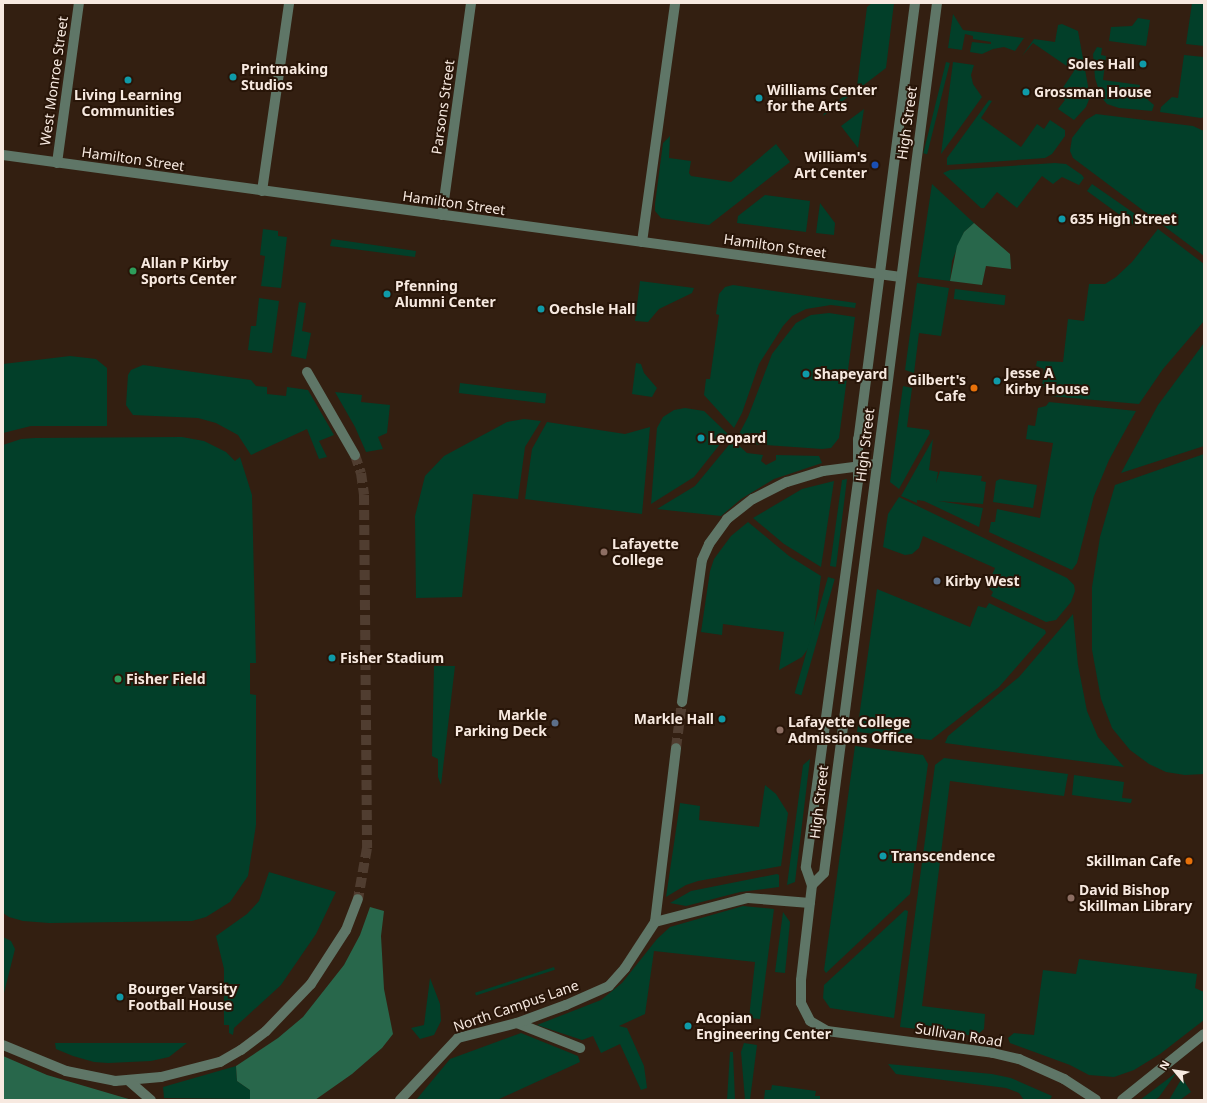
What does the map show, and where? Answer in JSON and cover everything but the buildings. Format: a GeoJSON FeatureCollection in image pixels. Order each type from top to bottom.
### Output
{"type":"FeatureCollection","features":[{"type":"Feature","properties":{"kind":"street","name":"West Monroe Street"},"geometry":{"type":"LineString","coordinates":[[57,163],[79,3]]}},
{"type":"Feature","properties":{"kind":"street"},"geometry":{"type":"LineString","coordinates":[[262,191],[289,3]]}},
{"type":"Feature","properties":{"kind":"street","name":"Parsons Street"},"geometry":{"type":"LineString","coordinates":[[442,215],[471,3]]}},
{"type":"Feature","properties":{"kind":"street"},"geometry":{"type":"LineString","coordinates":[[642,242],[675,3]]}},
{"type":"Feature","properties":{"kind":"street","name":"High Street"},"geometry":{"type":"LineString","coordinates":[[810,1021],[804,1011],[800,992],[812,886],[806,868],[858,481],[858,439],[915,3]]}},
{"type":"Feature","properties":{"kind":"street","name":"High Street"},"geometry":{"type":"LineString","coordinates":[[812,886],[824,873],[937,3]]}},
{"type":"Feature","properties":{"kind":"street","name":"Hamilton Street"},"geometry":{"type":"LineString","coordinates":[[3,155],[901,277]]}},
{"type":"Feature","properties":{"kind":"street"},"geometry":{"type":"LineString","coordinates":[[308,372],[354,455]]}},
{"type":"Feature","properties":{"kind":"street"},"geometry":{"type":"LineString","coordinates":[[682,702],[696,584],[702,560],[718,530],[740,510],[774,487],[817,472],[877,464]]}},
{"type":"Feature","properties":{"kind":"street","name":"North Campus Lane"},"geometry":{"type":"LineString","coordinates":[[400,1100],[458,1038],[517,1022],[566,1005],[609,986],[638,951],[655,922],[676,748]]}},
{"type":"Feature","properties":{"kind":"street"},"geometry":{"type":"LineString","coordinates":[[655,922],[748,898],[810,903]]}},
{"type":"Feature","properties":{"kind":"street"},"geometry":{"type":"LineString","coordinates":[[3,1045],[66,1071],[115,1081],[129,1081],[160,1077],[220,1062],[241,1050],[266,1031],[293,1004],[329,960],[346,930],[358,899]]}},
{"type":"Feature","properties":{"kind":"street","name":"Sullivan Road"},"geometry":{"type":"LineString","coordinates":[[810,1021],[819,1028],[835,1033],[940,1045],[1019,1059],[1064,1079],[1096,1100]]}},
{"type":"Feature","properties":{"kind":"street"},"geometry":{"type":"LineString","coordinates":[[517,1022],[580,1048]]}},
{"type":"Feature","properties":{"kind":"street"},"geometry":{"type":"LineString","coordinates":[[1122,1100],[1204,1034]]}},
{"type":"Feature","properties":{"kind":"street"},"geometry":{"type":"LineString","coordinates":[[129,1081],[151,1100]]}},
{"type":"Feature","properties":{"kind":"green space"},"geometry":{"type":"Polygon","coordinates":[[[872,3],[894,3],[886,68],[823,116],[825,111],[857,86],[867,7],[872,3]]]}},
{"type":"Feature","properties":{"kind":"green space"},"geometry":{"type":"Polygon","coordinates":[[[1192,3],[1204,3],[1204,46],[1186,44],[1192,3]]]}},
{"type":"Feature","properties":{"kind":"green space"},"geometry":{"type":"Polygon","coordinates":[[[953,14],[963,30],[1024,38],[1015,51],[1004,47],[993,49],[982,54],[970,52],[972,42],[991,44],[991,42],[973,39],[973,36],[965,34],[962,50],[948,48],[953,14]]]}},
{"type":"Feature","properties":{"kind":"green space"},"geometry":{"type":"Polygon","coordinates":[[[1138,18],[1150,20],[1146,46],[1109,41],[1111,27],[1132,26],[1138,18]]]}},
{"type":"Feature","properties":{"kind":"green space"},"geometry":{"type":"Polygon","coordinates":[[[1062,24],[1078,31],[1090,97],[1086,107],[1074,120],[1058,109],[1065,100],[1058,95],[1074,71],[1033,43],[1022,56],[1034,39],[1055,42],[1058,25],[1062,24]]]}},
{"type":"Feature","properties":{"kind":"green space"},"geometry":{"type":"Polygon","coordinates":[[[1097,47],[1102,48],[1101,55],[1106,56],[1103,80],[1140,85],[1139,91],[1145,92],[1148,100],[1154,105],[1152,111],[1119,108],[1107,104],[1101,97],[1095,78],[1093,54],[1097,47]]]}},
{"type":"Feature","properties":{"kind":"green space"},"geometry":{"type":"Polygon","coordinates":[[[1184,55],[1204,57],[1204,117],[1201,118],[1160,112],[1161,107],[1172,97],[1178,98],[1184,55]]]}},
{"type":"Feature","properties":{"kind":"green space"},"geometry":{"type":"Polygon","coordinates":[[[946,62],[950,63],[927,154],[923,153],[946,62]]]}},
{"type":"Feature","properties":{"kind":"green space"},"geometry":{"type":"Polygon","coordinates":[[[953,62],[974,65],[971,75],[973,84],[982,97],[941,154],[953,62]]]}},
{"type":"Feature","properties":{"kind":"green space"},"geometry":{"type":"Polygon","coordinates":[[[989,100],[992,101],[981,118],[1021,147],[1037,124],[1044,129],[1050,120],[1065,130],[1065,136],[1052,154],[1045,158],[947,165],[947,158],[989,100]]]}},
{"type":"Feature","properties":{"kind":"green space"},"geometry":{"type":"Polygon","coordinates":[[[864,109],[858,148],[841,126],[864,109]]]}},
{"type":"Feature","properties":{"kind":"green space"},"geometry":{"type":"Polygon","coordinates":[[[1096,114],[1193,126],[1204,131],[1204,256],[1073,158],[1070,151],[1072,138],[1086,120],[1096,114]]]}},
{"type":"Feature","properties":{"kind":"green space"},"geometry":{"type":"Polygon","coordinates":[[[670,136],[669,158],[691,161],[689,173],[691,176],[731,182],[776,144],[790,162],[709,225],[661,218],[655,211],[655,204],[663,143],[670,136]]]}},
{"type":"Feature","properties":{"kind":"green space"},"geometry":{"type":"Polygon","coordinates":[[[1055,163],[1066,164],[1084,178],[1079,185],[1062,177],[1053,184],[1042,176],[1017,208],[997,192],[984,208],[981,208],[943,173],[950,170],[1055,163]]]}},
{"type":"Feature","properties":{"kind":"green space"},"geometry":{"type":"Polygon","coordinates":[[[932,184],[974,223],[964,232],[952,261],[950,281],[918,277],[932,184]]]}},
{"type":"Feature","properties":{"kind":"green space"},"geometry":{"type":"Polygon","coordinates":[[[1092,184],[1141,218],[1135,226],[1087,191],[1092,184]]]}},
{"type":"Feature","properties":{"kind":"green space"},"geometry":{"type":"Polygon","coordinates":[[[765,195],[810,201],[806,232],[737,223],[738,216],[765,195]]]}},
{"type":"Feature","properties":{"kind":"green space"},"geometry":{"type":"Polygon","coordinates":[[[820,203],[835,223],[834,235],[816,233],[820,203]]]}},
{"type":"Feature","properties":{"kind":"green space"},"geometry":{"type":"Polygon","coordinates":[[[974,223],[1010,254],[1011,269],[986,266],[982,285],[950,281],[957,246],[964,232],[974,223]]]}},
{"type":"Feature","properties":{"kind":"green space"},"geometry":{"type":"Polygon","coordinates":[[[263,229],[278,231],[278,236],[287,237],[281,288],[261,286],[265,256],[260,255],[263,229]]]}},
{"type":"Feature","properties":{"kind":"green space"},"geometry":{"type":"Polygon","coordinates":[[[1158,229],[1204,264],[1204,321],[1163,369],[1139,404],[1050,396],[1046,388],[1042,386],[1044,369],[1036,366],[1037,361],[1063,362],[1068,319],[1084,321],[1089,284],[1105,284],[1116,277],[1132,262],[1158,229]]]}},
{"type":"Feature","properties":{"kind":"green space"},"geometry":{"type":"Polygon","coordinates":[[[332,239],[416,251],[415,257],[330,246],[332,239]]]}},
{"type":"Feature","properties":{"kind":"green space"},"geometry":{"type":"Polygon","coordinates":[[[640,281],[694,288],[692,293],[659,309],[648,322],[635,321],[640,281]]]}},
{"type":"Feature","properties":{"kind":"green space"},"geometry":{"type":"Polygon","coordinates":[[[917,283],[949,288],[941,336],[919,333],[914,373],[905,370],[917,283]]]}},
{"type":"Feature","properties":{"kind":"green space"},"geometry":{"type":"Polygon","coordinates":[[[733,285],[856,303],[855,308],[831,305],[806,309],[792,316],[783,326],[759,364],[742,413],[734,428],[704,395],[706,379],[710,379],[719,315],[716,314],[719,294],[725,287],[733,285]]]}},
{"type":"Feature","properties":{"kind":"green space"},"geometry":{"type":"Polygon","coordinates":[[[955,289],[1006,295],[1004,305],[954,299],[955,289]]]}},
{"type":"Feature","properties":{"kind":"green space"},"geometry":{"type":"Polygon","coordinates":[[[259,298],[279,301],[272,353],[248,350],[251,326],[256,326],[259,298]]]}},
{"type":"Feature","properties":{"kind":"green space"},"geometry":{"type":"Polygon","coordinates":[[[299,302],[306,303],[302,331],[311,333],[306,359],[291,356],[299,302]]]}},
{"type":"Feature","properties":{"kind":"green space"},"geometry":{"type":"Polygon","coordinates":[[[829,313],[855,317],[839,438],[831,448],[822,449],[750,444],[739,434],[748,417],[772,354],[796,323],[811,315],[829,313]]]}},
{"type":"Feature","properties":{"kind":"green space"},"geometry":{"type":"Polygon","coordinates":[[[1204,343],[1204,446],[1121,473],[1158,405],[1204,343]]]}},
{"type":"Feature","properties":{"kind":"green space"},"geometry":{"type":"Polygon","coordinates":[[[70,356],[96,359],[107,368],[107,426],[31,426],[3,433],[3,364],[70,356]]]}},
{"type":"Feature","properties":{"kind":"green space"},"geometry":{"type":"Polygon","coordinates":[[[636,363],[641,364],[644,373],[657,388],[652,397],[632,394],[636,363]]]}},
{"type":"Feature","properties":{"kind":"green space"},"geometry":{"type":"Polygon","coordinates":[[[143,365],[251,380],[256,386],[267,387],[267,394],[286,396],[287,387],[308,390],[334,435],[319,441],[327,457],[319,459],[307,429],[251,455],[238,435],[216,423],[198,418],[133,415],[126,405],[128,375],[131,370],[143,365]]]}},
{"type":"Feature","properties":{"kind":"green space"},"geometry":{"type":"Polygon","coordinates":[[[460,383],[546,394],[545,404],[459,393],[460,383]]]}},
{"type":"Feature","properties":{"kind":"green space"},"geometry":{"type":"Polygon","coordinates":[[[903,386],[912,388],[907,427],[929,430],[930,433],[899,489],[890,482],[903,386]]]}},
{"type":"Feature","properties":{"kind":"green space"},"geometry":{"type":"Polygon","coordinates":[[[335,392],[362,395],[361,402],[390,405],[387,433],[378,437],[383,449],[366,452],[355,427],[335,392]]]}},
{"type":"Feature","properties":{"kind":"green space"},"geometry":{"type":"Polygon","coordinates":[[[1049,402],[1136,411],[1109,460],[1094,496],[1077,563],[1072,570],[989,532],[991,522],[995,522],[997,509],[1040,518],[1053,443],[1026,439],[1028,425],[1035,426],[1038,408],[1046,406],[1049,402]]]}},
{"type":"Feature","properties":{"kind":"green space"},"geometry":{"type":"Polygon","coordinates":[[[685,408],[704,411],[728,434],[694,477],[651,504],[657,428],[663,417],[674,410],[685,408]]]}},
{"type":"Feature","properties":{"kind":"green space"},"geometry":{"type":"Polygon","coordinates":[[[524,419],[541,421],[525,447],[518,499],[473,494],[462,597],[416,598],[415,516],[425,476],[444,456],[507,422],[524,419]]]}},
{"type":"Feature","properties":{"kind":"green space"},"geometry":{"type":"Polygon","coordinates":[[[547,422],[625,434],[650,427],[642,514],[525,499],[532,449],[547,422]]]}},
{"type":"Feature","properties":{"kind":"green space","name":"Fisher Field"},"geometry":{"type":"Polygon","coordinates":[[[182,437],[204,441],[226,452],[235,461],[240,457],[252,495],[256,663],[250,663],[250,694],[256,695],[256,825],[248,876],[230,902],[206,917],[192,921],[49,923],[23,921],[9,917],[3,913],[3,445],[21,439],[35,438],[182,437]]]}},
{"type":"Feature","properties":{"kind":"green space"},"geometry":{"type":"Polygon","coordinates":[[[933,439],[929,470],[938,472],[936,483],[940,471],[982,476],[981,481],[986,482],[983,504],[938,501],[983,508],[979,527],[924,501],[917,500],[917,503],[901,496],[933,439]]]}},
{"type":"Feature","properties":{"kind":"green space"},"geometry":{"type":"Polygon","coordinates":[[[733,440],[747,453],[763,455],[761,461],[766,465],[776,460],[776,455],[819,456],[822,463],[774,479],[741,499],[721,516],[657,509],[695,486],[733,440]]]}},
{"type":"Feature","properties":{"kind":"green space"},"geometry":{"type":"Polygon","coordinates":[[[1204,454],[1204,774],[1185,775],[1166,772],[1149,764],[1130,750],[1112,728],[1101,699],[1092,650],[1092,587],[1100,537],[1115,485],[1204,454]]]}},
{"type":"Feature","properties":{"kind":"green space"},"geometry":{"type":"Polygon","coordinates":[[[847,479],[836,567],[830,566],[842,480],[847,479]]]}},
{"type":"Feature","properties":{"kind":"green space"},"geometry":{"type":"Polygon","coordinates":[[[1000,479],[1037,485],[1033,508],[993,502],[996,481],[1000,479]]]}},
{"type":"Feature","properties":{"kind":"green space"},"geometry":{"type":"Polygon","coordinates":[[[834,481],[821,567],[784,544],[753,518],[802,489],[834,481]]]}},
{"type":"Feature","properties":{"kind":"green space"},"geometry":{"type":"Polygon","coordinates":[[[899,497],[1067,578],[1074,585],[1075,591],[1071,602],[1056,620],[1046,622],[991,596],[993,592],[987,586],[995,568],[923,536],[919,548],[912,554],[905,555],[883,547],[888,514],[899,497]]]}},
{"type":"Feature","properties":{"kind":"green space"},"geometry":{"type":"Polygon","coordinates":[[[748,522],[789,556],[821,576],[812,643],[802,657],[779,670],[784,632],[723,624],[722,635],[701,632],[710,571],[714,559],[731,536],[748,522]]]}},
{"type":"Feature","properties":{"kind":"green space"},"geometry":{"type":"Polygon","coordinates":[[[828,577],[835,579],[801,695],[795,693],[828,577]]]}},
{"type":"Feature","properties":{"kind":"green space"},"geometry":{"type":"Polygon","coordinates":[[[877,589],[970,627],[978,606],[986,608],[989,603],[1045,630],[1046,633],[999,687],[931,740],[857,732],[877,589]]]}},
{"type":"Feature","properties":{"kind":"green space"},"geometry":{"type":"Polygon","coordinates":[[[1073,614],[1078,665],[1087,711],[1098,737],[1124,767],[945,743],[948,736],[1019,677],[1073,614]]]}},
{"type":"Feature","properties":{"kind":"green space"},"geometry":{"type":"Polygon","coordinates":[[[434,666],[455,666],[441,785],[438,777],[438,759],[432,756],[434,666]]]}},
{"type":"Feature","properties":{"kind":"green space"},"geometry":{"type":"Polygon","coordinates":[[[855,746],[923,755],[928,764],[910,894],[826,973],[824,970],[855,746]]]}},
{"type":"Feature","properties":{"kind":"green space"},"geometry":{"type":"Polygon","coordinates":[[[944,758],[1068,774],[1064,796],[950,781],[922,1006],[985,1014],[984,1029],[976,1036],[900,1027],[935,765],[944,758]]]}},
{"type":"Feature","properties":{"kind":"green space"},"geometry":{"type":"Polygon","coordinates":[[[810,759],[795,882],[787,885],[803,765],[810,759]]]}},
{"type":"Feature","properties":{"kind":"green space"},"geometry":{"type":"Polygon","coordinates":[[[1074,775],[1124,782],[1122,798],[1132,799],[1131,803],[1072,795],[1074,775]]]}},
{"type":"Feature","properties":{"kind":"green space"},"geometry":{"type":"Polygon","coordinates":[[[765,785],[776,794],[788,813],[781,866],[698,881],[686,885],[666,897],[680,803],[700,806],[699,820],[759,827],[765,785]]]}},
{"type":"Feature","properties":{"kind":"green space"},"geometry":{"type":"Polygon","coordinates":[[[269,872],[336,892],[316,934],[281,985],[234,1028],[233,1035],[229,1033],[229,1025],[224,1025],[224,969],[216,936],[247,914],[259,901],[269,872]]]}},
{"type":"Feature","properties":{"kind":"green space"},"geometry":{"type":"Polygon","coordinates":[[[777,874],[779,875],[779,887],[740,892],[686,906],[670,903],[691,891],[777,874]]]}},
{"type":"Feature","properties":{"kind":"green space"},"geometry":{"type":"Polygon","coordinates":[[[743,906],[774,909],[760,1019],[749,1018],[755,962],[654,951],[645,1014],[619,1026],[627,1028],[644,1066],[647,1088],[641,1090],[620,1044],[601,1053],[593,1036],[582,1040],[537,1025],[601,1000],[622,983],[657,939],[670,927],[743,906]]]}},
{"type":"Feature","properties":{"kind":"green space"},"geometry":{"type":"Polygon","coordinates":[[[370,907],[384,911],[381,936],[384,989],[393,1034],[382,1048],[352,1074],[315,1100],[247,1100],[250,1099],[250,1090],[237,1081],[236,1066],[278,1038],[303,1017],[344,965],[360,935],[370,907]]]}},
{"type":"Feature","properties":{"kind":"green space"},"geometry":{"type":"Polygon","coordinates":[[[905,910],[908,911],[894,1018],[830,1008],[823,998],[824,985],[905,910]]]}},
{"type":"Feature","properties":{"kind":"green space"},"geometry":{"type":"Polygon","coordinates":[[[783,912],[790,922],[785,973],[775,972],[783,912]]]}},
{"type":"Feature","properties":{"kind":"green space"},"geometry":{"type":"Polygon","coordinates":[[[3,937],[11,941],[15,949],[3,997],[3,937]]]}},
{"type":"Feature","properties":{"kind":"green space"},"geometry":{"type":"Polygon","coordinates":[[[1079,959],[1197,974],[1195,988],[1204,992],[1204,1020],[1160,1054],[1134,1070],[1114,1077],[1089,1075],[1070,1065],[1010,1043],[1008,1038],[1014,1033],[1034,1035],[1043,970],[1076,974],[1079,959]]]}},
{"type":"Feature","properties":{"kind":"green space"},"geometry":{"type":"Polygon","coordinates":[[[554,967],[555,970],[476,996],[475,993],[554,967]]]}},
{"type":"Feature","properties":{"kind":"green space"},"geometry":{"type":"Polygon","coordinates":[[[430,978],[440,1004],[441,1021],[434,1035],[420,1039],[411,1028],[424,1025],[430,978]]]}},
{"type":"Feature","properties":{"kind":"green space"},"geometry":{"type":"Polygon","coordinates":[[[521,1033],[578,1056],[580,1062],[497,1100],[416,1100],[450,1059],[521,1033]]]}},
{"type":"Feature","properties":{"kind":"green space"},"geometry":{"type":"Polygon","coordinates":[[[55,1043],[187,1043],[169,1057],[151,1061],[108,1063],[94,1062],[73,1056],[56,1049],[55,1043]]]}},
{"type":"Feature","properties":{"kind":"green space"},"geometry":{"type":"Polygon","coordinates":[[[744,1043],[757,1045],[750,1100],[745,1100],[741,1052],[744,1043]]]}},
{"type":"Feature","properties":{"kind":"green space"},"geometry":{"type":"Polygon","coordinates":[[[730,1052],[733,1052],[735,1100],[727,1100],[730,1052]]]}},
{"type":"Feature","properties":{"kind":"green space"},"geometry":{"type":"Polygon","coordinates":[[[3,1056],[47,1075],[132,1100],[3,1100],[3,1056]]]}},
{"type":"Feature","properties":{"kind":"green space"},"geometry":{"type":"Polygon","coordinates":[[[888,1064],[992,1074],[1011,1078],[1052,1096],[1050,1100],[1024,1100],[1019,1093],[1006,1088],[896,1074],[888,1064]]]}},
{"type":"Feature","properties":{"kind":"green space"},"geometry":{"type":"Polygon","coordinates":[[[236,1066],[237,1081],[250,1090],[250,1099],[164,1098],[163,1087],[236,1066]]]}},
{"type":"Feature","properties":{"kind":"green space"},"geometry":{"type":"Polygon","coordinates":[[[1177,1072],[1159,1097],[1155,1100],[1140,1100],[1177,1072]]]}},
{"type":"Feature","properties":{"kind":"green space"},"geometry":{"type":"Polygon","coordinates":[[[1182,1078],[1191,1092],[1180,1100],[1169,1100],[1182,1078]]]}},
{"type":"Feature","properties":{"kind":"green space"},"geometry":{"type":"Polygon","coordinates":[[[772,1085],[816,1091],[815,1096],[820,1096],[820,1100],[764,1100],[765,1090],[771,1090],[772,1085]]]}},
{"type":"Feature","properties":{"kind":"tunnel"},"geometry":{"type":"LineString","coordinates":[[355,455],[361,473],[364,495],[367,848],[358,899]]}},
{"type":"Feature","properties":{"kind":"tunnel"},"geometry":{"type":"LineString","coordinates":[[676,748],[682,702]]}},
{"type":"Feature","properties":{"kind":"place","name":"Soles Hall"},"geometry":{"type":"Point","coordinates":[1143,64]}},
{"type":"Feature","properties":{"kind":"place","name":"Printmaking Studios"},"geometry":{"type":"Point","coordinates":[233,77]}},
{"type":"Feature","properties":{"kind":"place","name":"Living Learning Communities"},"geometry":{"type":"Point","coordinates":[128,80]}},
{"type":"Feature","properties":{"kind":"place","name":"Grossman House"},"geometry":{"type":"Point","coordinates":[1026,92]}},
{"type":"Feature","properties":{"kind":"place","name":"Williams Center for the Arts"},"geometry":{"type":"Point","coordinates":[759,98]}},
{"type":"Feature","properties":{"kind":"place","name":"William's Art Center"},"geometry":{"type":"Point","coordinates":[875,165]}},
{"type":"Feature","properties":{"kind":"place","name":"635 High Street"},"geometry":{"type":"Point","coordinates":[1062,219]}},
{"type":"Feature","properties":{"kind":"place","name":"Allan P Kirby Sports Center"},"geometry":{"type":"Point","coordinates":[133,271]}},
{"type":"Feature","properties":{"kind":"place","name":"Pfenning Alumni Center"},"geometry":{"type":"Point","coordinates":[387,294]}},
{"type":"Feature","properties":{"kind":"place","name":"Oechsle Hall"},"geometry":{"type":"Point","coordinates":[541,309]}},
{"type":"Feature","properties":{"kind":"place","name":"Shapeyard"},"geometry":{"type":"Point","coordinates":[806,374]}},
{"type":"Feature","properties":{"kind":"place","name":"Jesse A Kirby House"},"geometry":{"type":"Point","coordinates":[997,381]}},
{"type":"Feature","properties":{"kind":"place","name":"Gilbert's Cafe"},"geometry":{"type":"Point","coordinates":[974,388]}},
{"type":"Feature","properties":{"kind":"place","name":"Leopard"},"geometry":{"type":"Point","coordinates":[701,438]}},
{"type":"Feature","properties":{"kind":"place","name":"Lafayette College"},"geometry":{"type":"Point","coordinates":[604,552]}},
{"type":"Feature","properties":{"kind":"place","name":"Kirby West"},"geometry":{"type":"Point","coordinates":[937,581]}},
{"type":"Feature","properties":{"kind":"place","name":"Fisher Stadium"},"geometry":{"type":"Point","coordinates":[332,658]}},
{"type":"Feature","properties":{"kind":"place","name":"Fisher Field"},"geometry":{"type":"Point","coordinates":[118,679]}},
{"type":"Feature","properties":{"kind":"place","name":"Markle Hall"},"geometry":{"type":"Point","coordinates":[722,719]}},
{"type":"Feature","properties":{"kind":"place","name":"Markle Parking Deck"},"geometry":{"type":"Point","coordinates":[555,723]}},
{"type":"Feature","properties":{"kind":"place","name":"Lafayette College Admissions Office"},"geometry":{"type":"Point","coordinates":[780,730]}},
{"type":"Feature","properties":{"kind":"place","name":"Transcendence"},"geometry":{"type":"Point","coordinates":[883,856]}},
{"type":"Feature","properties":{"kind":"place","name":"Skillman Cafe"},"geometry":{"type":"Point","coordinates":[1189,861]}},
{"type":"Feature","properties":{"kind":"place","name":"David Bishop Skillman Library"},"geometry":{"type":"Point","coordinates":[1071,898]}},
{"type":"Feature","properties":{"kind":"place","name":"Bourger Varsity Football House"},"geometry":{"type":"Point","coordinates":[120,997]}},
{"type":"Feature","properties":{"kind":"place","name":"Acopian Engineering Center"},"geometry":{"type":"Point","coordinates":[688,1026]}}]}
